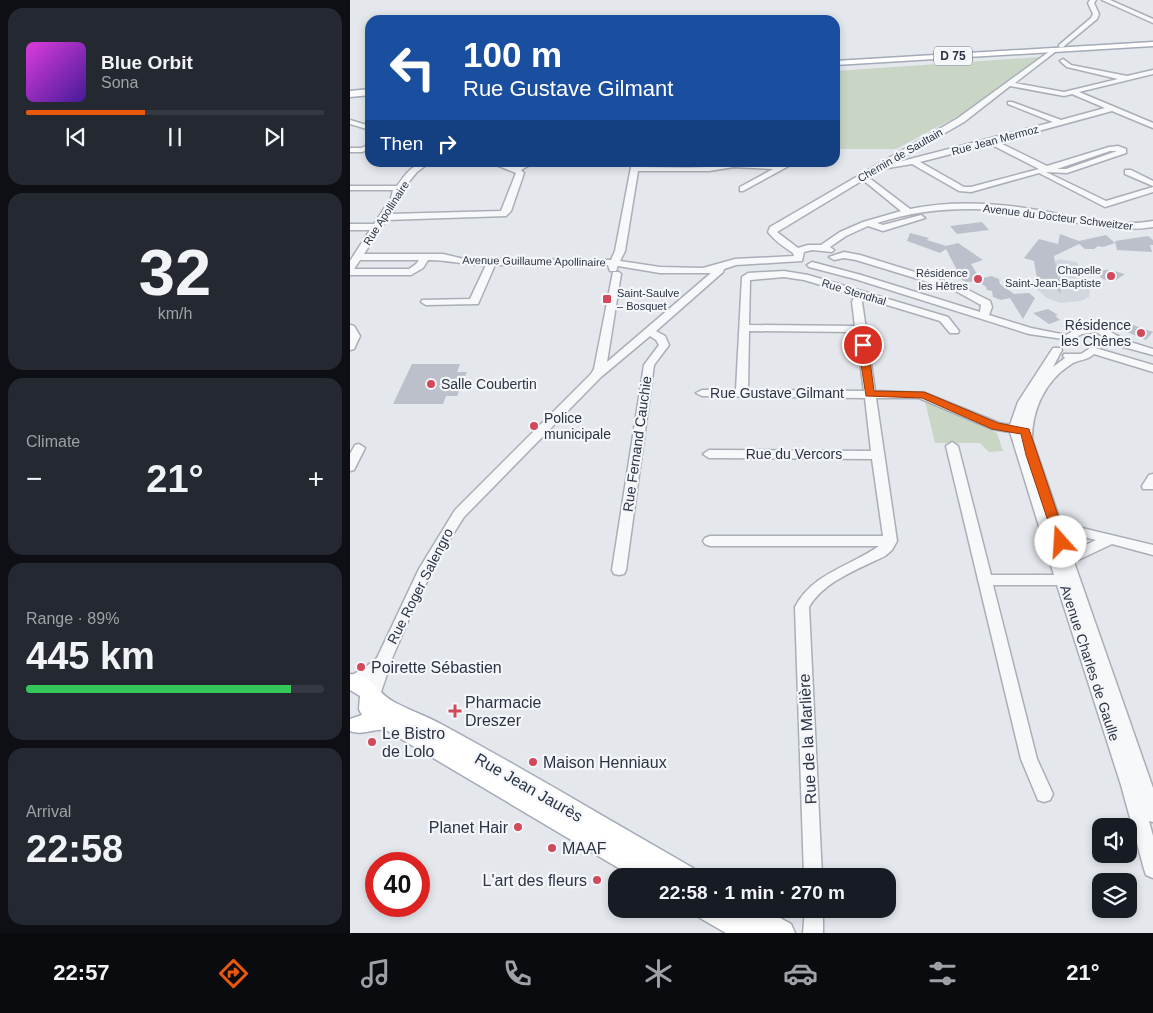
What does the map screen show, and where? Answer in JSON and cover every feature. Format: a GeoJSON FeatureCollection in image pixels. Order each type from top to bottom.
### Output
{"type":"FeatureCollection","features":[{"type":"Feature","properties":{"kind":"main road","name":"D 75"},"geometry":{"type":"LineString","coordinates":[[840,63],[1153,43]]}},
{"type":"Feature","properties":{"kind":"main road"},"geometry":{"type":"LineString","coordinates":[[350,94],[365,92]]}},
{"type":"Feature","properties":{"kind":"main road","name":"Rue Jean Jaurès"},"geometry":{"type":"LineString","coordinates":[[352,682],[365,687],[372,698],[387,709],[432,730],[670,868]]}},
{"type":"Feature","properties":{"kind":"main road"},"geometry":{"type":"LineString","coordinates":[[353,729],[369,713],[372,698]]}},
{"type":"Feature","properties":{"kind":"main road","name":"Rue Jean Jaurès"},"geometry":{"type":"LineString","coordinates":[[353,729],[378,720],[393,723],[640,868]]}},
{"type":"Feature","properties":{"kind":"main road"},"geometry":{"type":"LineString","coordinates":[[724,918],[750,933]]}},
{"type":"Feature","properties":{"kind":"main road"},"geometry":{"type":"LineString","coordinates":[[756,918],[782,933]]}},
{"type":"Feature","properties":{"kind":"street"},"geometry":{"type":"LineString","coordinates":[[1061,46],[1094,19],[1096,14],[1091,3],[1093,0]]}},
{"type":"Feature","properties":{"kind":"street"},"geometry":{"type":"LineString","coordinates":[[1105,0],[1153,21]]}},
{"type":"Feature","properties":{"kind":"street","name":"Chemin de Saultain"},"geometry":{"type":"LineString","coordinates":[[799,256],[776,237],[772,232],[773,229],[964,118],[1052,52]]}},
{"type":"Feature","properties":{"kind":"street"},"geometry":{"type":"LineString","coordinates":[[1063,61],[1069,66],[1128,78]]}},
{"type":"Feature","properties":{"kind":"street"},"geometry":{"type":"LineString","coordinates":[[1008,84],[1058,94],[1153,72]]}},
{"type":"Feature","properties":{"kind":"street"},"geometry":{"type":"LineString","coordinates":[[1073,92],[1153,126]]}},
{"type":"Feature","properties":{"kind":"street"},"geometry":{"type":"LineString","coordinates":[[1010,103],[1060,122]]}},
{"type":"Feature","properties":{"kind":"street","name":"Rue Jean Mermoz"},"geometry":{"type":"LineString","coordinates":[[878,168],[914,162],[1112,108]]}},
{"type":"Feature","properties":{"kind":"street"},"geometry":{"type":"LineString","coordinates":[[350,122],[365,126]]}},
{"type":"Feature","properties":{"kind":"street"},"geometry":{"type":"LineString","coordinates":[[990,141],[1105,204],[1153,189]]}},
{"type":"Feature","properties":{"kind":"street"},"geometry":{"type":"LineString","coordinates":[[350,150],[365,148]]}},
{"type":"Feature","properties":{"kind":"street"},"geometry":{"type":"LineString","coordinates":[[914,162],[969,190],[1042,170],[1084,159],[1110,149],[1123,150],[1067,171],[1042,170]]}},
{"type":"Feature","properties":{"kind":"street","name":"Rue Apollinaire"},"geometry":{"type":"LineString","coordinates":[[350,268],[397,195],[399,188],[418,167]]}},
{"type":"Feature","properties":{"kind":"street"},"geometry":{"type":"LineString","coordinates":[[383,217],[503,214],[507,211],[520,176],[520,172],[509,167]]}},
{"type":"Feature","properties":{"kind":"street"},"geometry":{"type":"LineString","coordinates":[[516,169],[520,167]]}},
{"type":"Feature","properties":{"kind":"street","name":"Rue Roger Salengro"},"geometry":{"type":"LineString","coordinates":[[372,698],[384,659],[432,558],[458,515],[596,376],[601,367],[614,269],[620,251],[635,167]]}},
{"type":"Feature","properties":{"kind":"street"},"geometry":{"type":"LineString","coordinates":[[654,167],[709,170],[729,167]]}},
{"type":"Feature","properties":{"kind":"street"},"geometry":{"type":"LineString","coordinates":[[773,167],[780,169]]}},
{"type":"Feature","properties":{"kind":"street"},"geometry":{"type":"LineString","coordinates":[[743,189],[783,167]]}},
{"type":"Feature","properties":{"kind":"street"},"geometry":{"type":"LineString","coordinates":[[1128,172],[1153,184]]}},
{"type":"Feature","properties":{"kind":"street"},"geometry":{"type":"LineString","coordinates":[[862,176],[908,212]]}},
{"type":"Feature","properties":{"kind":"street"},"geometry":{"type":"LineString","coordinates":[[350,188],[399,188]]}},
{"type":"Feature","properties":{"kind":"street","name":"Avenue du Docteur Schweitzer"},"geometry":{"type":"LineString","coordinates":[[822,248],[840,236],[868,223],[908,212],[940,208],[981,211],[1091,230],[1099,229],[1101,224],[1130,228],[1153,225]]}},
{"type":"Feature","properties":{"kind":"street"},"geometry":{"type":"LineString","coordinates":[[868,223],[883,228],[929,217],[981,211]]}},
{"type":"Feature","properties":{"kind":"street"},"geometry":{"type":"LineString","coordinates":[[350,227],[377,227]]}},
{"type":"Feature","properties":{"kind":"street"},"geometry":{"type":"LineString","coordinates":[[596,376],[649,331],[706,275],[723,266],[739,262],[799,256],[809,248],[822,248],[831,252],[833,259],[843,269],[858,277]]}},
{"type":"Feature","properties":{"kind":"street"},"geometry":{"type":"LineString","coordinates":[[812,265],[826,264],[833,259],[847,255],[857,257],[957,288],[986,303],[987,307],[984,316]]}},
{"type":"Feature","properties":{"kind":"street"},"geometry":{"type":"LineString","coordinates":[[799,256],[812,265],[858,277],[1029,330],[1086,342],[1092,350],[1153,369]]}},
{"type":"Feature","properties":{"kind":"street","name":"Avenue Guillaume Apollinaire"},"geometry":{"type":"LineString","coordinates":[[357,257],[446,257],[464,262],[597,262],[614,269]]}},
{"type":"Feature","properties":{"kind":"street"},"geometry":{"type":"LineString","coordinates":[[350,272],[411,272],[420,266],[425,257]]}},
{"type":"Feature","properties":{"kind":"street"},"geometry":{"type":"LineString","coordinates":[[426,302],[474,302],[492,262]]}},
{"type":"Feature","properties":{"kind":"street"},"geometry":{"type":"LineString","coordinates":[[614,269],[640,267],[706,275]]}},
{"type":"Feature","properties":{"kind":"street","name":"Rue Stendhal"},"geometry":{"type":"LineString","coordinates":[[744,328],[746,277],[795,275],[944,320],[954,331]]}},
{"type":"Feature","properties":{"kind":"street"},"geometry":{"type":"LineString","coordinates":[[710,541],[890,541],[857,302],[861,294]]}},
{"type":"Feature","properties":{"kind":"street"},"geometry":{"type":"LineString","coordinates":[[350,328],[355,336],[350,347]]}},
{"type":"Feature","properties":{"kind":"street"},"geometry":{"type":"LineString","coordinates":[[742,393],[744,328],[861,328]]}},
{"type":"Feature","properties":{"kind":"street"},"geometry":{"type":"LineString","coordinates":[[1066,337],[1098,328],[1118,342],[1140,350],[1153,352]]}},
{"type":"Feature","properties":{"kind":"street"},"geometry":{"type":"LineString","coordinates":[[1029,330],[1064,355],[1075,357]]}},
{"type":"Feature","properties":{"kind":"street","name":"Rue Fernand Cauchie"},"geometry":{"type":"LineString","coordinates":[[619,570],[649,365],[664,345],[661,338],[649,331]]}},
{"type":"Feature","properties":{"kind":"street","name":"Avenue Charles de Gaulle"},"geometry":{"type":"LineString","coordinates":[[1020,431],[1016,420],[1022,404],[1051,363],[1056,349],[1056,340],[1066,337]]}},
{"type":"Feature","properties":{"kind":"street","name":"Avenue Charles de Gaulle"},"geometry":{"type":"LineString","coordinates":[[1092,350],[1086,356],[1075,357],[1058,367],[1028,412],[1020,431],[1018,446],[1061,558],[1130,785],[1153,869]]}},
{"type":"Feature","properties":{"kind":"street"},"geometry":{"type":"LineString","coordinates":[[1133,363],[1140,350]]}},
{"type":"Feature","properties":{"kind":"street"},"geometry":{"type":"LineString","coordinates":[[604,351],[611,355],[620,354]]}},
{"type":"Feature","properties":{"kind":"street","name":"Rue Gustave Gilmant"},"geometry":{"type":"LineString","coordinates":[[702,393],[924,395],[996,426],[1020,431]]}},
{"type":"Feature","properties":{"kind":"street"},"geometry":{"type":"LineString","coordinates":[[952,446],[987,580],[1029,759],[1044,794]]}},
{"type":"Feature","properties":{"kind":"street"},"geometry":{"type":"LineString","coordinates":[[350,467],[359,448]]}},
{"type":"Feature","properties":{"kind":"street","name":"Rue du Vercors"},"geometry":{"type":"LineString","coordinates":[[709,454],[878,455]]}},
{"type":"Feature","properties":{"kind":"street"},"geometry":{"type":"LineString","coordinates":[[1050,526],[1153,550]]}},
{"type":"Feature","properties":{"kind":"street"},"geometry":{"type":"LineString","coordinates":[[1061,558],[1078,555],[1110,540]]}},
{"type":"Feature","properties":{"kind":"street","name":"Rue de la Marlière"},"geometry":{"type":"LineString","coordinates":[[813,868],[801,614],[804,601],[820,585],[880,552],[887,547],[890,541]]}},
{"type":"Feature","properties":{"kind":"street"},"geometry":{"type":"LineString","coordinates":[[987,580],[1068,580]]}},
{"type":"Feature","properties":{"kind":"street","name":"Avenue Charles de Gaulle"},"geometry":{"type":"LineString","coordinates":[[1068,580],[1153,814]]}},
{"type":"Feature","properties":{"kind":"street","name":"Rue Roger Salengro"},"geometry":{"type":"LineString","coordinates":[[352,682],[372,673],[384,659]]}},
{"type":"Feature","properties":{"kind":"street"},"geometry":{"type":"LineString","coordinates":[[813,933],[814,918]]}},
{"type":"Feature","properties":{"kind":"shaded area"},"geometry":{"type":"Polygon","coordinates":[[[1059,259],[1076,262],[1081,267],[1084,272],[1083,281],[1090,290],[1089,297],[1081,301],[1061,303],[1047,298],[1036,289],[1036,287],[1053,283],[1055,262],[1059,259]]]}},
{"type":"Feature","properties":{"kind":"green space"},"geometry":{"type":"Polygon","coordinates":[[[1040,57],[962,114],[896,149],[840,149],[840,71],[1040,57]]]}},
{"type":"Feature","properties":{"kind":"green space"},"geometry":{"type":"Polygon","coordinates":[[[925,401],[997,433],[1003,451],[989,452],[980,443],[935,443],[925,401]]]}},
{"type":"Feature","properties":{"kind":"building"},"geometry":{"type":"Polygon","coordinates":[[[982,222],[989,230],[957,234],[950,226],[982,222]]]}},
{"type":"Feature","properties":{"kind":"building","name":"Résidence les Hêtres"},"geometry":{"type":"Polygon","coordinates":[[[910,233],[929,238],[927,240],[946,246],[958,243],[983,260],[971,264],[980,279],[991,276],[999,279],[1000,284],[1014,294],[1029,293],[1035,298],[1023,319],[1010,298],[1001,300],[993,297],[992,291],[987,290],[978,281],[967,282],[962,280],[946,249],[940,253],[907,241],[910,233]]]}},
{"type":"Feature","properties":{"kind":"building"},"geometry":{"type":"Polygon","coordinates":[[[1060,234],[1079,241],[1106,235],[1115,243],[1103,247],[1098,246],[1094,249],[1085,249],[1079,244],[1054,256],[1058,278],[1061,277],[1070,287],[1060,288],[1061,294],[1048,280],[1037,279],[1034,261],[1024,258],[1039,239],[1058,244],[1060,234]]]}},
{"type":"Feature","properties":{"kind":"building"},"geometry":{"type":"Polygon","coordinates":[[[1148,236],[1153,240],[1153,245],[1150,245],[1152,252],[1117,250],[1115,241],[1148,236]]]}},
{"type":"Feature","properties":{"kind":"building","name":"Chapelle Saint-Jean-Baptiste"},"geometry":{"type":"Polygon","coordinates":[[[1107,270],[1125,274],[1116,280],[1110,281],[1103,279],[1093,271],[1107,270]]]}},
{"type":"Feature","properties":{"kind":"building"},"geometry":{"type":"Polygon","coordinates":[[[1048,309],[1058,315],[1055,316],[1060,320],[1049,324],[1033,313],[1048,309]]]}},
{"type":"Feature","properties":{"kind":"building","name":"Résidence les Chênes"},"geometry":{"type":"Polygon","coordinates":[[[1130,324],[1153,332],[1146,340],[1125,331],[1130,324]]]}},
{"type":"Feature","properties":{"kind":"building","name":"Salle Coubertin"},"geometry":{"type":"Polygon","coordinates":[[[412,364],[460,364],[457,372],[467,372],[457,396],[446,396],[443,404],[393,404],[412,364]]]}},
{"type":"Feature","properties":{"kind":"place","name":"Chapelle Saint-Jean-Baptiste"},"geometry":{"type":"Point","coordinates":[1111,276]}},
{"type":"Feature","properties":{"kind":"place","name":"Résidence les Hêtres"},"geometry":{"type":"Point","coordinates":[978,279]}},
{"type":"Feature","properties":{"kind":"place","name":"Saint-Saulve – Bosquet"},"geometry":{"type":"Point","coordinates":[607,299]}},
{"type":"Feature","properties":{"kind":"place","name":"Résidence les Chênes"},"geometry":{"type":"Point","coordinates":[1141,333]}},
{"type":"Feature","properties":{"kind":"place","name":"Salle Coubertin"},"geometry":{"type":"Point","coordinates":[431,384]}},
{"type":"Feature","properties":{"kind":"place","name":"Police municipale"},"geometry":{"type":"Point","coordinates":[534,426]}},
{"type":"Feature","properties":{"kind":"place","name":"Poirette Sébastien"},"geometry":{"type":"Point","coordinates":[361,667]}},
{"type":"Feature","properties":{"kind":"place","name":"Pharmacie Dreszer"},"geometry":{"type":"Point","coordinates":[455,711]}},
{"type":"Feature","properties":{"kind":"place","name":"Le Bistro de Lolo"},"geometry":{"type":"Point","coordinates":[372,742]}},
{"type":"Feature","properties":{"kind":"place","name":"Maison Henniaux"},"geometry":{"type":"Point","coordinates":[533,762]}},
{"type":"Feature","properties":{"kind":"place","name":"Planet Hair"},"geometry":{"type":"Point","coordinates":[518,827]}},
{"type":"Feature","properties":{"kind":"place","name":"MAAF"},"geometry":{"type":"Point","coordinates":[552,848]}},
{"type":"Feature","properties":{"kind":"place","name":"L'art des fleurs"},"geometry":{"type":"Point","coordinates":[597,880]}},
{"type":"Feature","properties":{"kind":"route"},"geometry":{"type":"LineString","coordinates":[[863,345],[869,394],[924,395],[996,426],[1025,431],[1031,455],[1061,542]]}}]}
